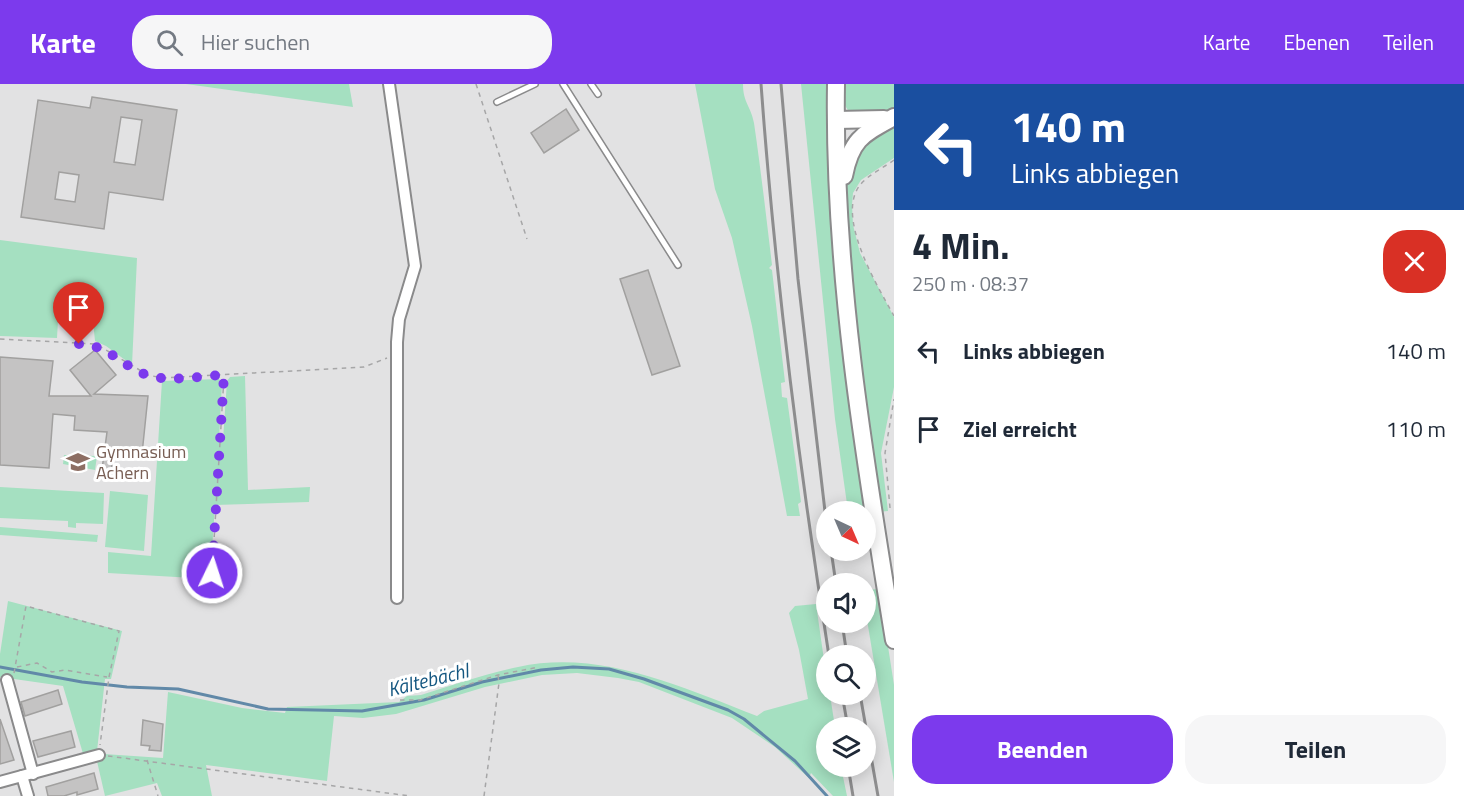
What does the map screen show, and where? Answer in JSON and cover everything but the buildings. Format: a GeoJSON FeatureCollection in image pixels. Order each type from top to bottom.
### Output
{"type":"FeatureCollection","features":[{"type":"Feature","properties":{"kind":"main road"},"geometry":{"type":"LineString","coordinates":[[836,84],[842,260],[862,431],[894,640]]}},
{"type":"Feature","properties":{"kind":"main road"},"geometry":{"type":"LineString","coordinates":[[836,125],[894,118]]}},
{"type":"Feature","properties":{"kind":"main road"},"geometry":{"type":"LineString","coordinates":[[836,125],[853,134],[865,133],[894,118]]}},
{"type":"Feature","properties":{"kind":"main road"},"geometry":{"type":"LineString","coordinates":[[838,190],[848,155],[865,133]]}},
{"type":"Feature","properties":{"kind":"street"},"geometry":{"type":"LineString","coordinates":[[389,84],[415,266],[399,319],[397,342],[397,598]]}},
{"type":"Feature","properties":{"kind":"street"},"geometry":{"type":"LineString","coordinates":[[10,678],[33,774]]}},
{"type":"Feature","properties":{"kind":"street"},"geometry":{"type":"LineString","coordinates":[[0,782],[99,755]]}},
{"type":"Feature","properties":{"kind":"street"},"geometry":{"type":"LineString","coordinates":[[22,776],[28,796]]}},
{"type":"Feature","properties":{"kind":"lane"},"geometry":{"type":"LineString","coordinates":[[497,102],[535,84]]}},
{"type":"Feature","properties":{"kind":"lane"},"geometry":{"type":"LineString","coordinates":[[563,84],[678,265]]}},
{"type":"Feature","properties":{"kind":"lane"},"geometry":{"type":"LineString","coordinates":[[591,84],[598,94]]}},
{"type":"Feature","properties":{"kind":"path"},"geometry":{"type":"LineString","coordinates":[[476,84],[527,239]]}},
{"type":"Feature","properties":{"kind":"path"},"geometry":{"type":"LineString","coordinates":[[894,160],[859,185],[853,212],[866,264],[894,316]]}},
{"type":"Feature","properties":{"kind":"path"},"geometry":{"type":"LineString","coordinates":[[0,339],[96,344],[148,375],[162,378],[364,367],[388,358]]}},
{"type":"Feature","properties":{"kind":"path"},"geometry":{"type":"LineString","coordinates":[[212,573],[224,375]]}},
{"type":"Feature","properties":{"kind":"path"},"geometry":{"type":"LineString","coordinates":[[890,508],[885,453],[894,399]]}},
{"type":"Feature","properties":{"kind":"path"},"geometry":{"type":"LineString","coordinates":[[10,678],[16,667],[26,606],[119,631],[108,682],[99,755],[410,796]]}},
{"type":"Feature","properties":{"kind":"path"},"geometry":{"type":"LineString","coordinates":[[16,667],[38,663],[52,672],[65,670],[109,677]]}},
{"type":"Feature","properties":{"kind":"path"},"geometry":{"type":"LineString","coordinates":[[400,700],[420,700],[498,675],[539,667]]}},
{"type":"Feature","properties":{"kind":"path"},"geometry":{"type":"LineString","coordinates":[[483,796],[499,683],[498,675]]}},
{"type":"Feature","properties":{"kind":"path"},"geometry":{"type":"LineString","coordinates":[[147,760],[158,796]]}},
{"type":"Feature","properties":{"kind":"green space"},"geometry":{"type":"Polygon","coordinates":[[[186,84],[349,84],[353,107],[186,84]]]}},
{"type":"Feature","properties":{"kind":"green space"},"geometry":{"type":"Polygon","coordinates":[[[695,84],[743,84],[744,96],[753,117],[772,265],[769,268],[772,270],[785,382],[781,383],[782,397],[787,398],[801,502],[798,504],[800,516],[787,516],[752,326],[732,238],[715,189],[695,84]]]}},
{"type":"Feature","properties":{"kind":"green space"},"geometry":{"type":"Polygon","coordinates":[[[801,84],[827,84],[835,245],[865,501],[847,501],[835,419],[801,84]]]}},
{"type":"Feature","properties":{"kind":"green space"},"geometry":{"type":"Polygon","coordinates":[[[844,84],[894,84],[894,108],[877,113],[849,112],[843,102],[844,84]]]}},
{"type":"Feature","properties":{"kind":"green space"},"geometry":{"type":"Polygon","coordinates":[[[894,123],[894,158],[861,180],[853,193],[852,205],[853,225],[860,253],[894,317],[894,387],[881,453],[888,511],[878,512],[868,444],[844,208],[854,149],[894,123]]]}},
{"type":"Feature","properties":{"kind":"green space"},"geometry":{"type":"Polygon","coordinates":[[[0,240],[137,258],[132,365],[95,341],[93,321],[58,320],[57,338],[0,336],[0,240]]]}},
{"type":"Feature","properties":{"kind":"green space"},"geometry":{"type":"Polygon","coordinates":[[[245,376],[248,490],[310,487],[309,502],[215,505],[210,579],[108,573],[108,552],[151,556],[162,381],[219,379],[222,383],[219,439],[223,440],[227,381],[230,377],[245,376]]]}},
{"type":"Feature","properties":{"kind":"green space"},"geometry":{"type":"Polygon","coordinates":[[[64,455],[97,456],[95,470],[63,464],[64,455]]]}},
{"type":"Feature","properties":{"kind":"green space"},"geometry":{"type":"Polygon","coordinates":[[[0,487],[104,493],[103,524],[76,523],[76,528],[68,527],[68,521],[0,518],[0,487]]]}},
{"type":"Feature","properties":{"kind":"green space"},"geometry":{"type":"Polygon","coordinates":[[[110,491],[148,495],[144,551],[105,547],[110,491]]]}},
{"type":"Feature","properties":{"kind":"green space"},"geometry":{"type":"Polygon","coordinates":[[[0,527],[98,535],[97,542],[0,535],[0,527]]]}},
{"type":"Feature","properties":{"kind":"green space"},"geometry":{"type":"Polygon","coordinates":[[[876,589],[879,589],[894,685],[894,782],[876,674],[876,645],[871,645],[869,633],[876,633],[876,589]]]}},
{"type":"Feature","properties":{"kind":"green space"},"geometry":{"type":"Polygon","coordinates":[[[8,601],[122,631],[111,679],[105,679],[97,751],[84,757],[63,686],[0,677],[0,654],[8,601]]]}},
{"type":"Feature","properties":{"kind":"green space"},"geometry":{"type":"Polygon","coordinates":[[[816,604],[816,633],[820,633],[822,645],[816,645],[816,705],[832,705],[833,717],[816,717],[816,777],[843,777],[847,796],[833,796],[811,773],[809,778],[775,747],[732,718],[639,682],[577,673],[542,675],[485,687],[396,714],[363,718],[334,716],[327,781],[206,765],[212,796],[162,796],[157,783],[105,796],[96,757],[104,754],[163,758],[168,692],[242,708],[285,713],[287,707],[399,702],[407,696],[421,695],[518,667],[549,663],[580,663],[640,674],[757,716],[764,711],[808,699],[789,613],[795,606],[816,604]]]}},
{"type":"Feature","properties":{"kind":"waterway","name":"Kältebächl"},"geometry":{"type":"LineString","coordinates":[[0,667],[82,682],[178,689],[268,709],[362,711],[424,700],[482,682],[541,670],[573,667],[609,669],[644,679],[728,710],[744,719],[795,761],[827,796]]}},
{"type":"Feature","properties":{"kind":"railway"},"geometry":{"type":"LineString","coordinates":[[761,84],[773,228],[789,371],[827,645]]}},
{"type":"Feature","properties":{"kind":"railway"},"geometry":{"type":"LineString","coordinates":[[781,84],[798,279],[824,501]]}},
{"type":"Feature","properties":{"kind":"railway"},"geometry":{"type":"LineString","coordinates":[[833,561],[834,573]]}},
{"type":"Feature","properties":{"kind":"railway"},"geometry":{"type":"LineString","coordinates":[[844,633],[845,645]]}},
{"type":"Feature","properties":{"kind":"railway"},"geometry":{"type":"LineString","coordinates":[[844,705],[846,717]]}},
{"type":"Feature","properties":{"kind":"railway"},"geometry":{"type":"LineString","coordinates":[[862,705],[878,796]]}},
{"type":"Feature","properties":{"kind":"railway"},"geometry":{"type":"LineString","coordinates":[[850,777],[853,796]]}},
{"type":"Feature","properties":{"kind":"place","name":"Gymnasium Achern"},"geometry":{"type":"Point","coordinates":[78,462]}},
{"type":"Feature","properties":{"kind":"route"},"geometry":{"type":"LineString","coordinates":[[79,344],[96,344],[148,375],[162,378],[224,375],[212,573]]}}]}
